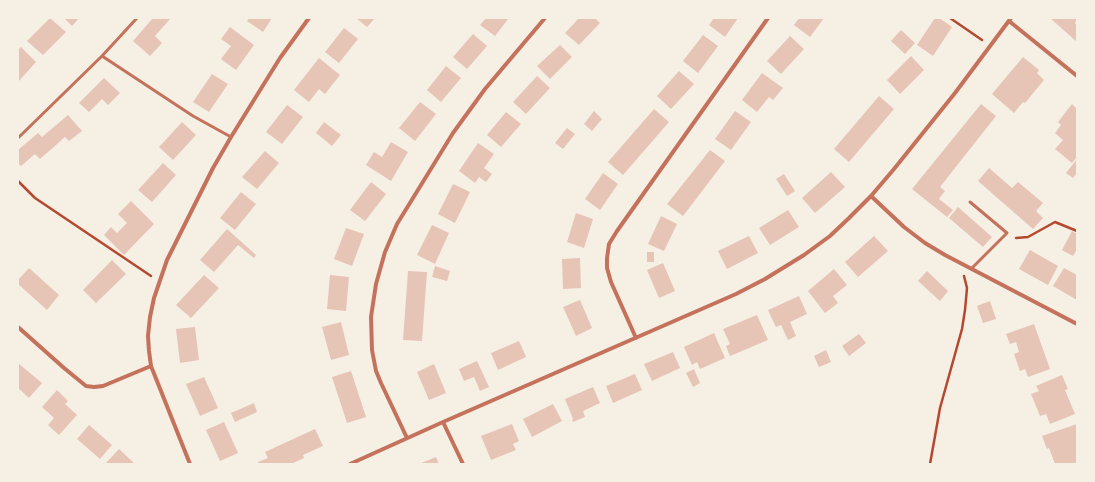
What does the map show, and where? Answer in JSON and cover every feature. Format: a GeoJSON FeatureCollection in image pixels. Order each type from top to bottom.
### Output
{"type":"FeatureCollection","features":[{"type":"Feature","properties":{"kind":"street"},"geometry":{"type":"LineString","coordinates":[[190,464],[151,366],[149,351],[150,317],[154,298],[167,260],[213,168],[280,58],[309,18]]}},
{"type":"Feature","properties":{"kind":"street"},"geometry":{"type":"LineString","coordinates":[[407,438],[376,371],[372,350],[371,317],[376,284],[385,252],[397,224],[457,127],[485,90],[545,18]]}},
{"type":"Feature","properties":{"kind":"street"},"geometry":{"type":"LineString","coordinates":[[636,338],[611,282],[606,258],[609,244],[768,18]]}},
{"type":"Feature","properties":{"kind":"street"},"geometry":{"type":"LineString","coordinates":[[350,464],[736,294],[784,268],[830,236],[871,196],[946,105],[1010,19],[1077,76]]}},
{"type":"Feature","properties":{"kind":"street"},"geometry":{"type":"LineString","coordinates":[[871,196],[904,227],[925,243],[960,264],[1077,324]]}},
{"type":"Feature","properties":{"kind":"street"},"geometry":{"type":"LineString","coordinates":[[18,327],[86,386],[103,386],[151,366]]}},
{"type":"Feature","properties":{"kind":"street"},"geometry":{"type":"LineString","coordinates":[[444,422],[463,464]]}},
{"type":"Feature","properties":{"kind":"lane"},"geometry":{"type":"LineString","coordinates":[[18,138],[102,56],[137,18]]}},
{"type":"Feature","properties":{"kind":"lane"},"geometry":{"type":"LineString","coordinates":[[102,56],[193,116],[231,137]]}},
{"type":"Feature","properties":{"kind":"lane"},"geometry":{"type":"LineString","coordinates":[[970,202],[1007,233],[971,269]]}},
{"type":"Feature","properties":{"kind":"path"},"geometry":{"type":"LineString","coordinates":[[950,18],[991,46]]}},
{"type":"Feature","properties":{"kind":"path"},"geometry":{"type":"LineString","coordinates":[[18,182],[35,198],[145,273],[160,281]]}},
{"type":"Feature","properties":{"kind":"path"},"geometry":{"type":"LineString","coordinates":[[1001,239],[1028,237],[1055,222],[1077,231]]}},
{"type":"Feature","properties":{"kind":"path"},"geometry":{"type":"LineString","coordinates":[[930,464],[940,408],[962,329],[965,310],[967,288],[960,264]]}},
{"type":"Feature","properties":{"kind":"building"},"geometry":{"type":"Polygon","coordinates":[[[50,18],[66,32],[43,55],[27,41],[50,18]]]}},
{"type":"Feature","properties":{"kind":"building"},"geometry":{"type":"Polygon","coordinates":[[[64,18],[79,18],[72,26],[64,18]]]}},
{"type":"Feature","properties":{"kind":"building"},"geometry":{"type":"Polygon","coordinates":[[[153,18],[171,18],[155,36],[162,43],[150,56],[133,41],[153,18]]]}},
{"type":"Feature","properties":{"kind":"building"},"geometry":{"type":"Polygon","coordinates":[[[249,18],[272,18],[263,32],[247,21],[249,18]]]}},
{"type":"Feature","properties":{"kind":"building"},"geometry":{"type":"Polygon","coordinates":[[[356,18],[375,18],[367,27],[356,18]]]}},
{"type":"Feature","properties":{"kind":"building"},"geometry":{"type":"Polygon","coordinates":[[[486,18],[509,18],[495,36],[480,25],[486,18]]]}},
{"type":"Feature","properties":{"kind":"building"},"geometry":{"type":"Polygon","coordinates":[[[579,18],[595,18],[600,23],[579,45],[565,33],[579,18]]]}},
{"type":"Feature","properties":{"kind":"building"},"geometry":{"type":"Polygon","coordinates":[[[714,18],[738,18],[725,37],[709,25],[714,18]]]}},
{"type":"Feature","properties":{"kind":"building"},"geometry":{"type":"Polygon","coordinates":[[[799,18],[824,18],[810,37],[794,25],[799,18]]]}},
{"type":"Feature","properties":{"kind":"building"},"geometry":{"type":"Polygon","coordinates":[[[935,18],[939,18],[952,27],[933,56],[917,45],[935,18]]]}},
{"type":"Feature","properties":{"kind":"building"},"geometry":{"type":"Polygon","coordinates":[[[1050,18],[1077,18],[1075,23],[1077,25],[1077,42],[1050,18]]]}},
{"type":"Feature","properties":{"kind":"building"},"geometry":{"type":"Polygon","coordinates":[[[230,27],[254,45],[236,70],[221,59],[231,46],[221,39],[230,27]]]}},
{"type":"Feature","properties":{"kind":"building"},"geometry":{"type":"Polygon","coordinates":[[[344,28],[358,39],[339,63],[325,52],[344,28]]]}},
{"type":"Feature","properties":{"kind":"building"},"geometry":{"type":"Polygon","coordinates":[[[901,30],[915,43],[905,54],[891,41],[901,30]]]}},
{"type":"Feature","properties":{"kind":"building"},"geometry":{"type":"Polygon","coordinates":[[[473,34],[487,46],[467,69],[453,57],[473,34]]]}},
{"type":"Feature","properties":{"kind":"building"},"geometry":{"type":"Polygon","coordinates":[[[703,35],[718,46],[698,73],[683,61],[703,35]]]}},
{"type":"Feature","properties":{"kind":"building"},"geometry":{"type":"Polygon","coordinates":[[[790,36],[804,49],[781,74],[767,61],[790,36]]]}},
{"type":"Feature","properties":{"kind":"building"},"geometry":{"type":"Polygon","coordinates":[[[560,45],[572,57],[550,79],[537,66],[560,45]]]}},
{"type":"Feature","properties":{"kind":"building"},"geometry":{"type":"Polygon","coordinates":[[[21,47],[36,62],[18,82],[18,50],[21,47]]]}},
{"type":"Feature","properties":{"kind":"building"},"geometry":{"type":"Polygon","coordinates":[[[911,56],[924,70],[900,94],[887,80],[911,56]]]}},
{"type":"Feature","properties":{"kind":"building"},"geometry":{"type":"Polygon","coordinates":[[[1023,57],[1039,70],[1037,73],[1044,80],[1025,103],[1023,102],[1014,113],[992,94],[1023,57]]]}},
{"type":"Feature","properties":{"kind":"building"},"geometry":{"type":"Polygon","coordinates":[[[319,58],[340,75],[325,94],[319,89],[309,102],[294,90],[319,58]]]}},
{"type":"Feature","properties":{"kind":"building"},"geometry":{"type":"Polygon","coordinates":[[[446,66],[461,78],[441,102],[427,90],[446,66]]]}},
{"type":"Feature","properties":{"kind":"building"},"geometry":{"type":"Polygon","coordinates":[[[679,71],[694,84],[671,109],[657,96],[679,71]]]}},
{"type":"Feature","properties":{"kind":"building"},"geometry":{"type":"Polygon","coordinates":[[[762,73],[783,88],[773,100],[769,97],[757,112],[742,100],[762,73]]]}},
{"type":"Feature","properties":{"kind":"building"},"geometry":{"type":"Polygon","coordinates":[[[212,74],[228,84],[209,112],[193,102],[212,74]]]}},
{"type":"Feature","properties":{"kind":"building"},"geometry":{"type":"Polygon","coordinates":[[[537,76],[550,88],[526,114],[513,102],[537,76]]]}},
{"type":"Feature","properties":{"kind":"building"},"geometry":{"type":"Polygon","coordinates":[[[104,78],[120,93],[108,105],[102,99],[89,112],[79,103],[104,78]]]}},
{"type":"Feature","properties":{"kind":"building"},"geometry":{"type":"Polygon","coordinates":[[[879,96],[894,109],[849,162],[834,149],[879,96]]]}},
{"type":"Feature","properties":{"kind":"building"},"geometry":{"type":"Polygon","coordinates":[[[420,102],[436,114],[415,141],[399,128],[420,102]]]}},
{"type":"Feature","properties":{"kind":"building"},"geometry":{"type":"Polygon","coordinates":[[[981,104],[996,116],[940,187],[945,191],[939,199],[953,210],[947,217],[912,189],[981,104]]]}},
{"type":"Feature","properties":{"kind":"building"},"geometry":{"type":"Polygon","coordinates":[[[1072,104],[1077,109],[1077,157],[1072,163],[1055,149],[1063,140],[1055,133],[1061,125],[1058,122],[1072,104]]]}},
{"type":"Feature","properties":{"kind":"building"},"geometry":{"type":"Polygon","coordinates":[[[287,105],[303,117],[282,144],[266,132],[287,105]]]}},
{"type":"Feature","properties":{"kind":"building"},"geometry":{"type":"Polygon","coordinates":[[[654,109],[669,122],[623,175],[608,162],[654,109]]]}},
{"type":"Feature","properties":{"kind":"building"},"geometry":{"type":"Polygon","coordinates":[[[594,111],[602,119],[592,131],[584,124],[594,111]]]}},
{"type":"Feature","properties":{"kind":"building"},"geometry":{"type":"Polygon","coordinates":[[[735,111],[751,122],[731,150],[715,139],[735,111]]]}},
{"type":"Feature","properties":{"kind":"building"},"geometry":{"type":"Polygon","coordinates":[[[506,112],[521,124],[501,147],[487,135],[506,112]]]}},
{"type":"Feature","properties":{"kind":"building"},"geometry":{"type":"Polygon","coordinates":[[[68,115],[82,131],[69,141],[65,137],[40,159],[35,154],[21,166],[18,163],[18,150],[38,133],[42,137],[68,115]]]}},
{"type":"Feature","properties":{"kind":"building"},"geometry":{"type":"Polygon","coordinates":[[[182,122],[196,135],[173,160],[159,147],[182,122]]]}},
{"type":"Feature","properties":{"kind":"building"},"geometry":{"type":"Polygon","coordinates":[[[324,122],[341,135],[332,146],[316,133],[324,122]]]}},
{"type":"Feature","properties":{"kind":"building"},"geometry":{"type":"Polygon","coordinates":[[[567,128],[575,134],[563,149],[555,143],[567,128]]]}},
{"type":"Feature","properties":{"kind":"building"},"geometry":{"type":"Polygon","coordinates":[[[391,142],[408,152],[391,181],[366,165],[374,152],[382,157],[391,142]]]}},
{"type":"Feature","properties":{"kind":"building"},"geometry":{"type":"Polygon","coordinates":[[[478,143],[494,154],[484,168],[492,174],[486,182],[479,177],[475,183],[459,171],[478,143]]]}},
{"type":"Feature","properties":{"kind":"building"},"geometry":{"type":"Polygon","coordinates":[[[710,150],[725,161],[683,216],[667,204],[710,150]]]}},
{"type":"Feature","properties":{"kind":"building"},"geometry":{"type":"Polygon","coordinates":[[[265,151],[279,163],[257,189],[242,177],[265,151]]]}},
{"type":"Feature","properties":{"kind":"building"},"geometry":{"type":"Polygon","coordinates":[[[1077,159],[1077,173],[1073,178],[1066,173],[1077,159]]]}},
{"type":"Feature","properties":{"kind":"building"},"geometry":{"type":"Polygon","coordinates":[[[163,163],[176,175],[152,202],[138,190],[163,163]]]}},
{"type":"Feature","properties":{"kind":"building"},"geometry":{"type":"Polygon","coordinates":[[[989,168],[1012,188],[1018,182],[1043,203],[1036,211],[1043,218],[1033,229],[978,181],[989,168]]]}},
{"type":"Feature","properties":{"kind":"building"},"geometry":{"type":"Polygon","coordinates":[[[831,172],[845,187],[815,213],[802,198],[831,172]]]}},
{"type":"Feature","properties":{"kind":"building"},"geometry":{"type":"Polygon","coordinates":[[[603,173],[618,184],[600,210],[585,199],[603,173]]]}},
{"type":"Feature","properties":{"kind":"building"},"geometry":{"type":"Polygon","coordinates":[[[784,174],[795,191],[787,196],[776,179],[784,174]]]}},
{"type":"Feature","properties":{"kind":"building"},"geometry":{"type":"Polygon","coordinates":[[[371,182],[386,194],[365,221],[350,210],[371,182]]]}},
{"type":"Feature","properties":{"kind":"building"},"geometry":{"type":"Polygon","coordinates":[[[453,184],[470,192],[455,223],[438,214],[453,184]]]}},
{"type":"Feature","properties":{"kind":"building"},"geometry":{"type":"Polygon","coordinates":[[[241,192],[256,204],[235,230],[220,218],[241,192]]]}},
{"type":"Feature","properties":{"kind":"building"},"geometry":{"type":"Polygon","coordinates":[[[131,201],[154,224],[124,255],[104,235],[111,227],[117,233],[127,223],[118,214],[131,201]]]}},
{"type":"Feature","properties":{"kind":"building"},"geometry":{"type":"Polygon","coordinates":[[[958,207],[992,237],[983,247],[949,218],[958,207]]]}},
{"type":"Feature","properties":{"kind":"building"},"geometry":{"type":"Polygon","coordinates":[[[788,210],[799,227],[770,245],[759,228],[788,210]]]}},
{"type":"Feature","properties":{"kind":"building"},"geometry":{"type":"Polygon","coordinates":[[[576,213],[593,219],[584,248],[567,242],[576,213]]]}},
{"type":"Feature","properties":{"kind":"building"},"geometry":{"type":"Polygon","coordinates":[[[661,216],[677,224],[664,251],[648,244],[661,216]]]}},
{"type":"Feature","properties":{"kind":"building"},"geometry":{"type":"Polygon","coordinates":[[[432,225],[449,233],[435,264],[417,255],[432,225]]]}},
{"type":"Feature","properties":{"kind":"building"},"geometry":{"type":"Polygon","coordinates":[[[346,228],[364,234],[352,266],[334,259],[346,228]]]}},
{"type":"Feature","properties":{"kind":"building"},"geometry":{"type":"Polygon","coordinates":[[[227,229],[256,255],[254,258],[238,245],[214,272],[200,260],[227,229]]]}},
{"type":"Feature","properties":{"kind":"building"},"geometry":{"type":"Polygon","coordinates":[[[1072,231],[1077,234],[1077,249],[1073,256],[1062,250],[1072,231]]]}},
{"type":"Feature","properties":{"kind":"building"},"geometry":{"type":"Polygon","coordinates":[[[749,236],[758,253],[727,269],[718,251],[749,236]]]}},
{"type":"Feature","properties":{"kind":"building"},"geometry":{"type":"Polygon","coordinates":[[[874,236],[888,251],[858,277],[845,262],[874,236]]]}},
{"type":"Feature","properties":{"kind":"building"},"geometry":{"type":"Polygon","coordinates":[[[1030,250],[1058,266],[1048,285],[1019,269],[1030,250]]]}},
{"type":"Feature","properties":{"kind":"building"},"geometry":{"type":"Polygon","coordinates":[[[647,252],[654,252],[654,262],[647,262],[647,252]]]}},
{"type":"Feature","properties":{"kind":"building"},"geometry":{"type":"Polygon","coordinates":[[[580,258],[581,288],[563,289],[562,259],[580,258]]]}},
{"type":"Feature","properties":{"kind":"building"},"geometry":{"type":"Polygon","coordinates":[[[112,260],[126,274],[96,303],[83,290],[112,260]]]}},
{"type":"Feature","properties":{"kind":"building"},"geometry":{"type":"Polygon","coordinates":[[[663,263],[675,291],[659,298],[647,270],[663,263]]]}},
{"type":"Feature","properties":{"kind":"building"},"geometry":{"type":"Polygon","coordinates":[[[435,266],[450,271],[447,281],[432,277],[435,266]]]}},
{"type":"Feature","properties":{"kind":"building"},"geometry":{"type":"Polygon","coordinates":[[[29,268],[59,295],[47,310],[18,284],[18,280],[29,268]]]}},
{"type":"Feature","properties":{"kind":"building"},"geometry":{"type":"Polygon","coordinates":[[[1064,268],[1077,275],[1077,300],[1053,286],[1064,268]]]}},
{"type":"Feature","properties":{"kind":"building"},"geometry":{"type":"Polygon","coordinates":[[[834,269],[847,285],[833,296],[838,303],[825,313],[808,291],[834,269]]]}},
{"type":"Feature","properties":{"kind":"building"},"geometry":{"type":"Polygon","coordinates":[[[408,271],[427,272],[422,341],[403,340],[408,271]]]}},
{"type":"Feature","properties":{"kind":"building"},"geometry":{"type":"Polygon","coordinates":[[[927,271],[948,291],[940,301],[918,281],[927,271]]]}},
{"type":"Feature","properties":{"kind":"building"},"geometry":{"type":"Polygon","coordinates":[[[204,275],[219,288],[191,318],[176,305],[204,275]]]}},
{"type":"Feature","properties":{"kind":"building"},"geometry":{"type":"Polygon","coordinates":[[[330,275],[349,277],[346,311],[327,309],[330,275]]]}},
{"type":"Feature","properties":{"kind":"building"},"geometry":{"type":"Polygon","coordinates":[[[799,296],[807,314],[790,322],[796,336],[788,340],[781,325],[776,327],[768,310],[799,296]]]}},
{"type":"Feature","properties":{"kind":"building"},"geometry":{"type":"Polygon","coordinates":[[[580,300],[592,328],[576,336],[563,307],[580,300]]]}},
{"type":"Feature","properties":{"kind":"building"},"geometry":{"type":"Polygon","coordinates":[[[990,301],[996,319],[983,323],[977,306],[990,301]]]}},
{"type":"Feature","properties":{"kind":"building"},"geometry":{"type":"Polygon","coordinates":[[[757,315],[768,340],[730,356],[726,346],[730,344],[723,329],[757,315]]]}},
{"type":"Feature","properties":{"kind":"building"},"geometry":{"type":"Polygon","coordinates":[[[341,322],[349,355],[331,360],[322,327],[341,322]]]}},
{"type":"Feature","properties":{"kind":"building"},"geometry":{"type":"Polygon","coordinates":[[[1034,324],[1050,369],[1028,377],[1025,369],[1020,371],[1014,354],[1019,352],[1016,342],[1010,344],[1006,334],[1034,324]]]}},
{"type":"Feature","properties":{"kind":"building"},"geometry":{"type":"Polygon","coordinates":[[[195,327],[199,360],[180,363],[176,329],[195,327]]]}},
{"type":"Feature","properties":{"kind":"building"},"geometry":{"type":"Polygon","coordinates":[[[714,333],[725,358],[700,369],[697,362],[692,365],[684,347],[714,333]]]}},
{"type":"Feature","properties":{"kind":"building"},"geometry":{"type":"Polygon","coordinates":[[[859,334],[866,343],[849,356],[842,346],[859,334]]]}},
{"type":"Feature","properties":{"kind":"building"},"geometry":{"type":"Polygon","coordinates":[[[519,341],[526,357],[498,370],[491,353],[519,341]]]}},
{"type":"Feature","properties":{"kind":"building"},"geometry":{"type":"Polygon","coordinates":[[[826,350],[831,362],[819,367],[814,356],[826,350]]]}},
{"type":"Feature","properties":{"kind":"building"},"geometry":{"type":"Polygon","coordinates":[[[673,352],[680,368],[652,381],[644,364],[673,352]]]}},
{"type":"Feature","properties":{"kind":"building"},"geometry":{"type":"Polygon","coordinates":[[[477,361],[489,387],[480,391],[474,377],[464,381],[459,369],[477,361]]]}},
{"type":"Feature","properties":{"kind":"building"},"geometry":{"type":"Polygon","coordinates":[[[18,363],[42,383],[29,398],[18,388],[18,363]]]}},
{"type":"Feature","properties":{"kind":"building"},"geometry":{"type":"Polygon","coordinates":[[[434,364],[446,393],[429,400],[417,372],[434,364]]]}},
{"type":"Feature","properties":{"kind":"building"},"geometry":{"type":"Polygon","coordinates":[[[694,369],[700,383],[693,387],[686,373],[694,369]]]}},
{"type":"Feature","properties":{"kind":"building"},"geometry":{"type":"Polygon","coordinates":[[[351,371],[366,417],[347,423],[332,377],[351,371]]]}},
{"type":"Feature","properties":{"kind":"building"},"geometry":{"type":"Polygon","coordinates":[[[635,374],[642,390],[613,403],[606,386],[635,374]]]}},
{"type":"Feature","properties":{"kind":"building"},"geometry":{"type":"Polygon","coordinates":[[[1062,375],[1068,389],[1065,390],[1075,414],[1050,424],[1046,414],[1040,416],[1031,394],[1039,391],[1036,386],[1062,375]]]}},
{"type":"Feature","properties":{"kind":"building"},"geometry":{"type":"Polygon","coordinates":[[[204,377],[218,408],[200,416],[186,384],[204,377]]]}},
{"type":"Feature","properties":{"kind":"building"},"geometry":{"type":"Polygon","coordinates":[[[593,387],[600,403],[583,411],[585,417],[573,422],[565,399],[593,387]]]}},
{"type":"Feature","properties":{"kind":"building"},"geometry":{"type":"Polygon","coordinates":[[[57,390],[68,401],[65,404],[77,415],[59,435],[48,425],[54,418],[42,407],[57,390]]]}},
{"type":"Feature","properties":{"kind":"building"},"geometry":{"type":"Polygon","coordinates":[[[254,403],[257,412],[235,422],[231,413],[254,403]]]}},
{"type":"Feature","properties":{"kind":"building"},"geometry":{"type":"Polygon","coordinates":[[[553,404],[562,421],[532,437],[523,419],[553,404]]]}},
{"type":"Feature","properties":{"kind":"building"},"geometry":{"type":"Polygon","coordinates":[[[224,422],[238,453],[220,461],[206,430],[224,422]]]}},
{"type":"Feature","properties":{"kind":"building"},"geometry":{"type":"Polygon","coordinates":[[[512,424],[519,441],[513,444],[516,450],[491,460],[481,436],[512,424]]]}},
{"type":"Feature","properties":{"kind":"building"},"geometry":{"type":"Polygon","coordinates":[[[1077,424],[1077,464],[1055,464],[1049,448],[1047,449],[1042,436],[1077,424]]]}},
{"type":"Feature","properties":{"kind":"building"},"geometry":{"type":"Polygon","coordinates":[[[89,425],[112,445],[100,459],[77,439],[89,425]]]}},
{"type":"Feature","properties":{"kind":"building"},"geometry":{"type":"Polygon","coordinates":[[[315,429],[323,446],[303,455],[304,458],[291,464],[259,464],[258,462],[268,458],[265,452],[315,429]]]}},
{"type":"Feature","properties":{"kind":"building"},"geometry":{"type":"Polygon","coordinates":[[[119,449],[135,464],[105,464],[119,449]]]}},
{"type":"Feature","properties":{"kind":"building"},"geometry":{"type":"Polygon","coordinates":[[[436,457],[439,464],[419,464],[436,457]]]}}]}
